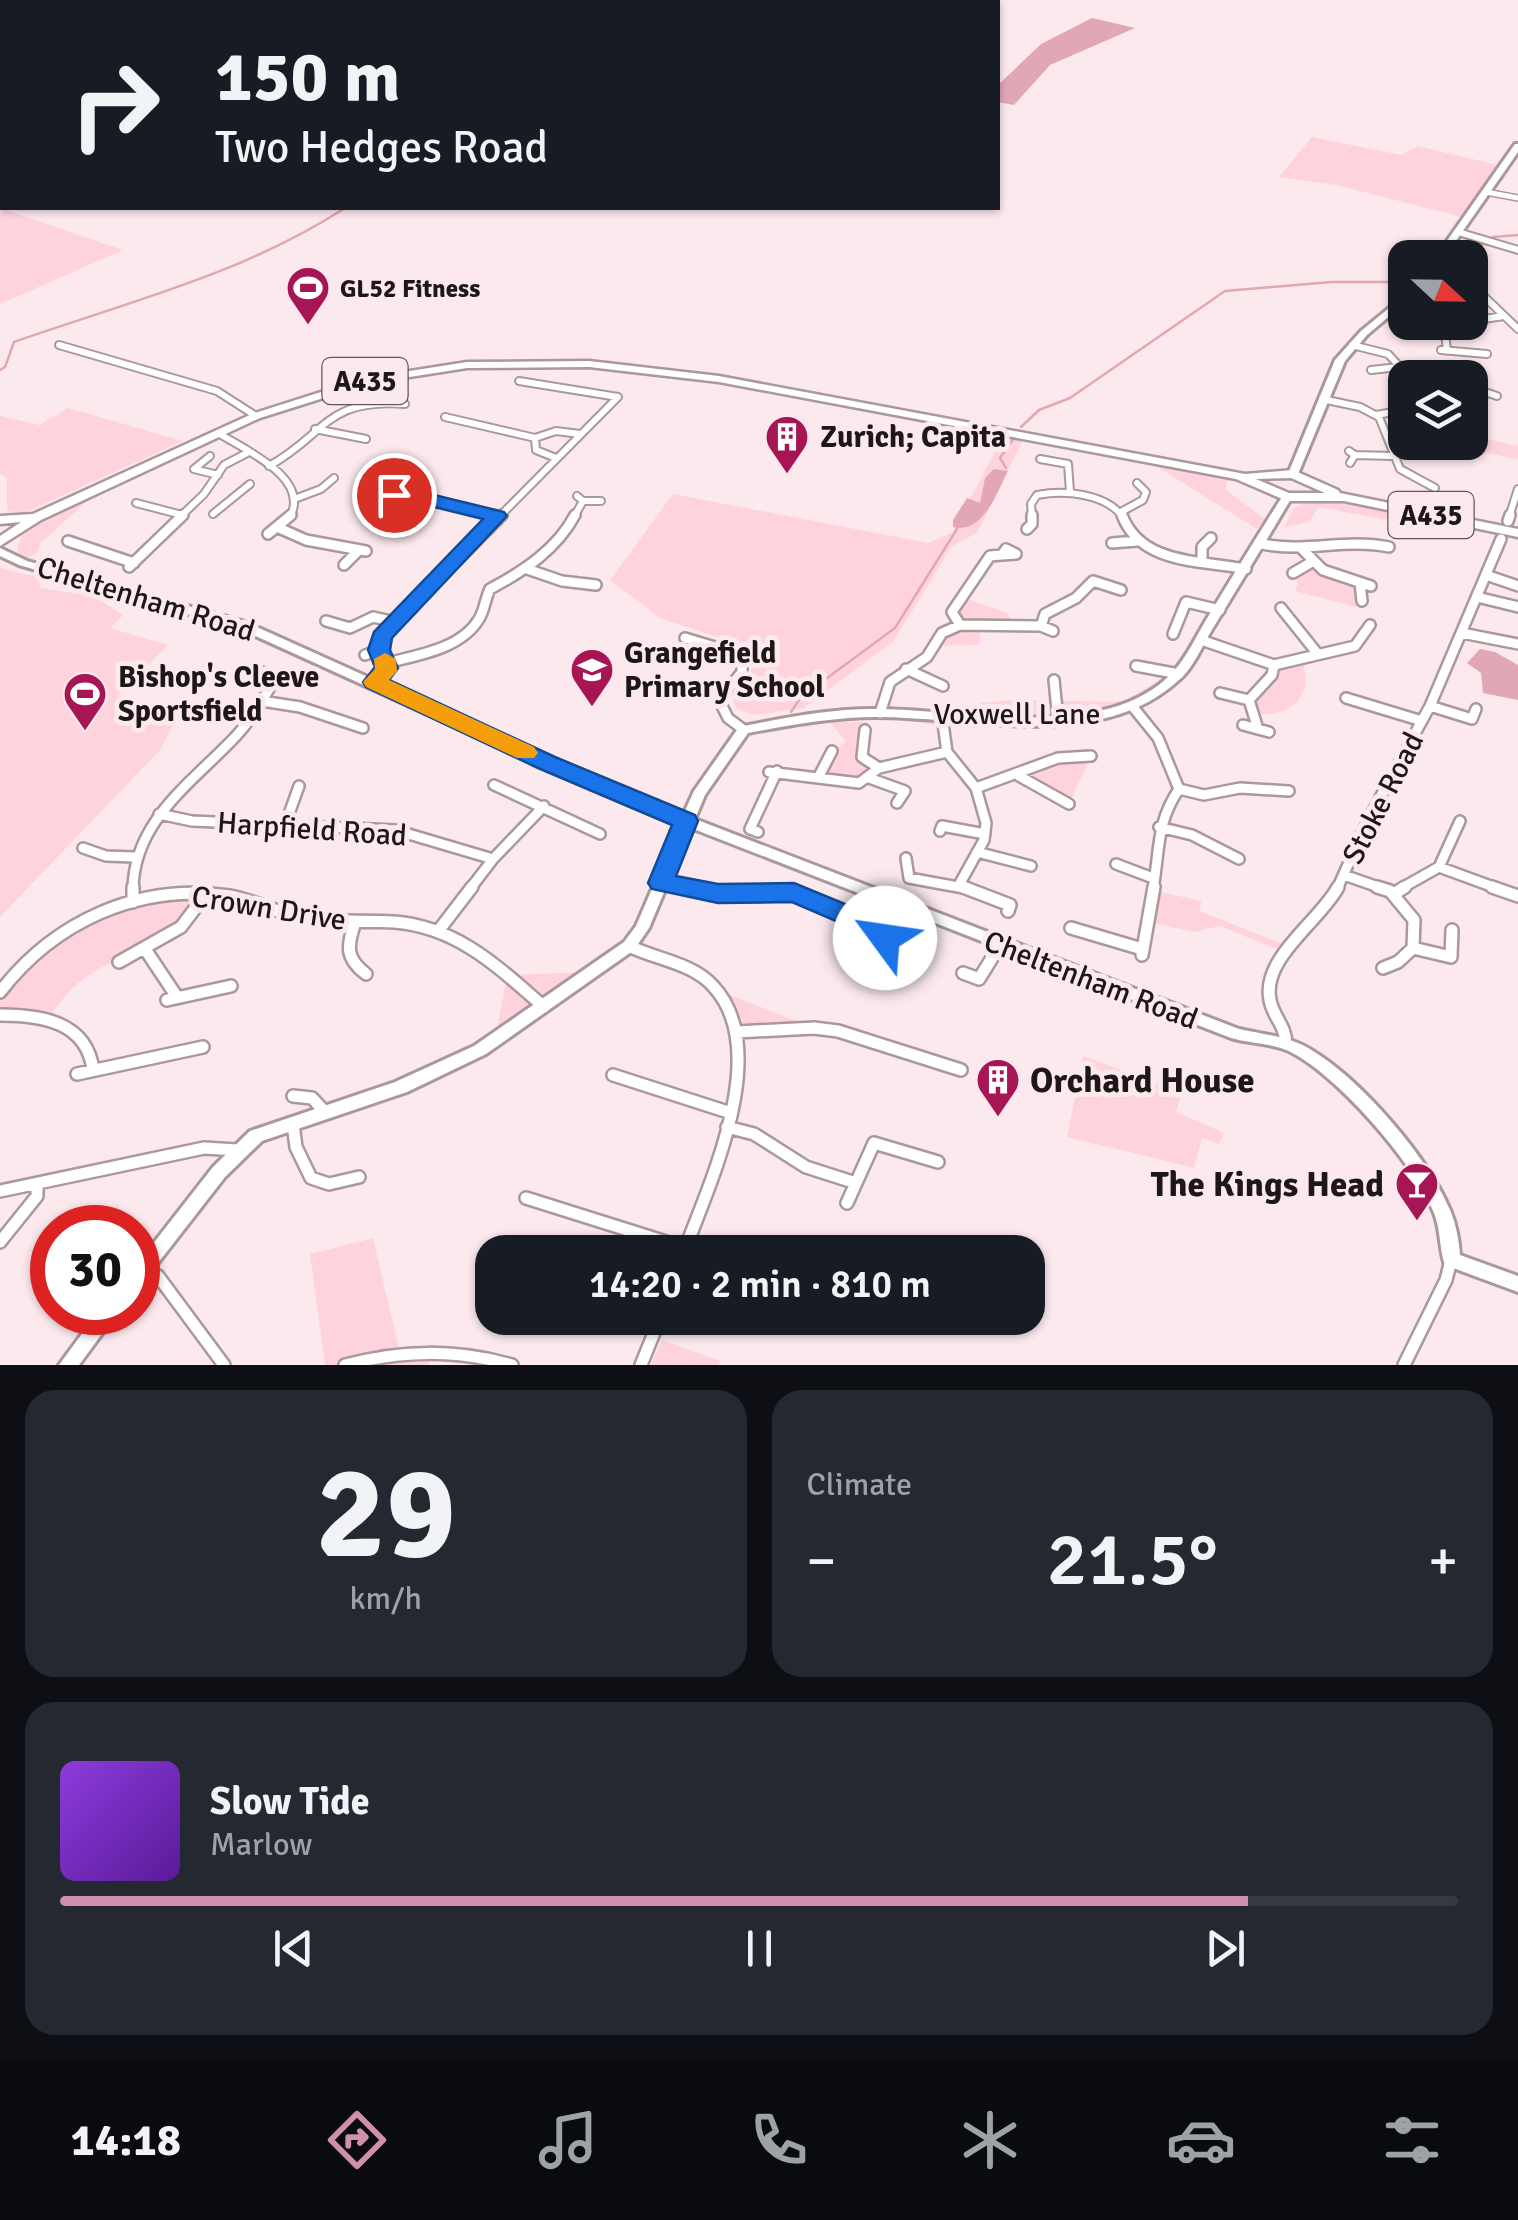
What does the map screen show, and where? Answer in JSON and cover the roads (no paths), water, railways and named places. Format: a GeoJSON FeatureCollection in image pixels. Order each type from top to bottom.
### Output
{"type":"FeatureCollection","features":[{"type":"Feature","properties":{"kind":"main road","name":"A435"},"geometry":{"type":"LineString","coordinates":[[6,530],[256,416],[323,392],[414,372],[524,362],[589,364],[826,397],[1270,482]]}},
{"type":"Feature","properties":{"kind":"main road"},"geometry":{"type":"LineString","coordinates":[[1292,474],[1307,488],[1288,497],[1270,482],[1292,474]]}},
{"type":"Feature","properties":{"kind":"main road","name":"A435"},"geometry":{"type":"LineString","coordinates":[[1307,488],[1518,533]]}},
{"type":"Feature","properties":{"kind":"street"},"geometry":{"type":"LineString","coordinates":[[1452,240],[1518,146]]}},
{"type":"Feature","properties":{"kind":"street"},"geometry":{"type":"LineString","coordinates":[[1486,192],[1518,198]]}},
{"type":"Feature","properties":{"kind":"street"},"geometry":{"type":"LineString","coordinates":[[1458,232],[1518,250]]}},
{"type":"Feature","properties":{"kind":"street"},"geometry":{"type":"LineString","coordinates":[[1488,301],[1518,329]]}},
{"type":"Feature","properties":{"kind":"street"},"geometry":{"type":"LineString","coordinates":[[1292,474],[1333,372],[1352,344],[1388,313]]}},
{"type":"Feature","properties":{"kind":"street"},"geometry":{"type":"LineString","coordinates":[[1488,318],[1504,316]]}},
{"type":"Feature","properties":{"kind":"street"},"geometry":{"type":"LineString","coordinates":[[1444,340],[1444,351],[1487,354]]}},
{"type":"Feature","properties":{"kind":"street"},"geometry":{"type":"LineString","coordinates":[[1352,344],[1388,354],[1393,360]]}},
{"type":"Feature","properties":{"kind":"street"},"geometry":{"type":"LineString","coordinates":[[59,345],[217,390],[256,416]]}},
{"type":"Feature","properties":{"kind":"street"},"geometry":{"type":"LineString","coordinates":[[1371,370],[1388,368]]}},
{"type":"Feature","properties":{"kind":"street"},"geometry":{"type":"LineString","coordinates":[[374,682],[384,674],[387,663],[379,650],[382,637],[618,397],[522,378]]}},
{"type":"Feature","properties":{"kind":"street"},"geometry":{"type":"LineString","coordinates":[[1488,392],[1493,394],[1496,384]]}},
{"type":"Feature","properties":{"kind":"street"},"geometry":{"type":"LineString","coordinates":[[1322,398],[1355,405],[1376,415],[1384,424],[1388,440]]}},
{"type":"Feature","properties":{"kind":"street"},"geometry":{"type":"LineString","coordinates":[[269,466],[296,450],[332,416],[368,402],[406,404]]}},
{"type":"Feature","properties":{"kind":"street"},"geometry":{"type":"LineString","coordinates":[[1376,415],[1388,413]]}},
{"type":"Feature","properties":{"kind":"street"},"geometry":{"type":"LineString","coordinates":[[445,417],[535,438],[552,431],[580,434]]}},
{"type":"Feature","properties":{"kind":"street"},"geometry":{"type":"LineString","coordinates":[[315,429],[366,439]]}},
{"type":"Feature","properties":{"kind":"street"},"geometry":{"type":"LineString","coordinates":[[218,433],[269,466],[286,480],[297,498],[294,513],[268,534]]}},
{"type":"Feature","properties":{"kind":"street"},"geometry":{"type":"LineString","coordinates":[[535,438],[536,450],[556,458]]}},
{"type":"Feature","properties":{"kind":"street"},"geometry":{"type":"LineString","coordinates":[[68,541],[131,565],[204,494],[227,463],[247,453]]}},
{"type":"Feature","properties":{"kind":"street"},"geometry":{"type":"LineString","coordinates":[[210,456],[194,469],[218,475]]}},
{"type":"Feature","properties":{"kind":"street"},"geometry":{"type":"LineString","coordinates":[[1351,456],[1388,456]]}},
{"type":"Feature","properties":{"kind":"street"},"geometry":{"type":"LineString","coordinates":[[1040,458],[1068,464],[1070,492]]}},
{"type":"Feature","properties":{"kind":"street"},"geometry":{"type":"LineString","coordinates":[[1395,460],[1408,476],[1434,488]]}},
{"type":"Feature","properties":{"kind":"street"},"geometry":{"type":"LineString","coordinates":[[297,498],[321,489],[334,478]]}},
{"type":"Feature","properties":{"kind":"street"},"geometry":{"type":"LineString","coordinates":[[1121,512],[1144,500],[1146,492],[1137,483]]}},
{"type":"Feature","properties":{"kind":"street"},"geometry":{"type":"LineString","coordinates":[[213,514],[246,488]]}},
{"type":"Feature","properties":{"kind":"street"},"geometry":{"type":"LineString","coordinates":[[1508,522],[1518,489]]}},
{"type":"Feature","properties":{"kind":"street"},"geometry":{"type":"LineString","coordinates":[[1026,529],[1032,524],[1030,504],[1037,496],[1070,492],[1121,512],[1137,541],[1162,555],[1246,568]]}},
{"type":"Feature","properties":{"kind":"street"},"geometry":{"type":"LineString","coordinates":[[204,494],[230,501]]}},
{"type":"Feature","properties":{"kind":"street"},"geometry":{"type":"LineString","coordinates":[[144,496],[132,506],[182,515]]}},
{"type":"Feature","properties":{"kind":"street"},"geometry":{"type":"LineString","coordinates":[[418,497],[497,516]]}},
{"type":"Feature","properties":{"kind":"street","name":"Voxwell Lane"},"geometry":{"type":"LineString","coordinates":[[744,730],[824,715],[880,713],[1058,720],[1103,717],[1133,707],[1163,692],[1179,674],[1288,497]]}},
{"type":"Feature","properties":{"kind":"street"},"geometry":{"type":"LineString","coordinates":[[387,663],[451,644],[481,615],[490,589],[526,569],[540,552],[565,536],[580,499],[601,501]]}},
{"type":"Feature","properties":{"kind":"street"},"geometry":{"type":"LineString","coordinates":[[279,528],[301,539],[362,551],[344,564]]}},
{"type":"Feature","properties":{"kind":"street","name":"Cheltenham Road"},"geometry":{"type":"LineString","coordinates":[[6,530],[6,554],[244,626],[547,763],[686,821],[1236,1034],[1286,1044],[1340,1082],[1404,1149],[1438,1202],[1451,1239],[1451,1260]]}},
{"type":"Feature","properties":{"kind":"street"},"geometry":{"type":"LineString","coordinates":[[1202,559],[1202,547],[1211,538]]}},
{"type":"Feature","properties":{"kind":"street","name":"Stoke Road"},"geometry":{"type":"LineString","coordinates":[[1286,1044],[1286,1031],[1269,999],[1271,979],[1288,946],[1330,902],[1370,816],[1430,706],[1501,540]]}},
{"type":"Feature","properties":{"kind":"street"},"geometry":{"type":"LineString","coordinates":[[1112,543],[1137,541]]}},
{"type":"Feature","properties":{"kind":"street"},"geometry":{"type":"LineString","coordinates":[[1262,544],[1302,550],[1361,541],[1389,547]]}},
{"type":"Feature","properties":{"kind":"street"},"geometry":{"type":"LineString","coordinates":[[1302,550],[1312,562],[1340,578],[1371,586]]}},
{"type":"Feature","properties":{"kind":"street"},"geometry":{"type":"LineString","coordinates":[[960,625],[952,612],[956,601],[978,580],[990,556],[1002,555]]}},
{"type":"Feature","properties":{"kind":"street"},"geometry":{"type":"LineString","coordinates":[[1293,573],[1312,562]]}},
{"type":"Feature","properties":{"kind":"street"},"geometry":{"type":"LineString","coordinates":[[526,569],[562,581],[596,585]]}},
{"type":"Feature","properties":{"kind":"street"},"geometry":{"type":"LineString","coordinates":[[1486,575],[1518,586]]}},
{"type":"Feature","properties":{"kind":"street"},"geometry":{"type":"LineString","coordinates":[[1041,626],[1043,614],[1050,607],[1080,596],[1093,581],[1121,590]]}},
{"type":"Feature","properties":{"kind":"street"},"geometry":{"type":"LineString","coordinates":[[1360,583],[1362,601]]}},
{"type":"Feature","properties":{"kind":"street"},"geometry":{"type":"LineString","coordinates":[[1477,597],[1518,608]]}},
{"type":"Feature","properties":{"kind":"street"},"geometry":{"type":"LineString","coordinates":[[1173,634],[1186,602],[1220,610]]}},
{"type":"Feature","properties":{"kind":"street"},"geometry":{"type":"LineString","coordinates":[[1282,608],[1317,653]]}},
{"type":"Feature","properties":{"kind":"street"},"geometry":{"type":"LineString","coordinates":[[326,621],[350,628],[373,616],[395,622]]}},
{"type":"Feature","properties":{"kind":"street"},"geometry":{"type":"LineString","coordinates":[[880,713],[890,682],[927,657],[942,633],[960,625],[1041,626],[1053,631]]}},
{"type":"Feature","properties":{"kind":"street"},"geometry":{"type":"LineString","coordinates":[[1201,640],[1274,665],[1355,646],[1370,625]]}},
{"type":"Feature","properties":{"kind":"street"},"geometry":{"type":"LineString","coordinates":[[1503,640],[1509,626]]}},
{"type":"Feature","properties":{"kind":"street"},"geometry":{"type":"LineString","coordinates":[[1462,633],[1518,644]]}},
{"type":"Feature","properties":{"kind":"street"},"geometry":{"type":"LineString","coordinates":[[160,1248],[238,1150],[256,1136],[401,1087],[480,1050],[628,946],[642,928],[699,794],[744,730],[728,718],[719,700],[742,672],[742,660],[728,650],[685,638]]}},
{"type":"Feature","properties":{"kind":"street"},"geometry":{"type":"LineString","coordinates":[[365,656],[379,650]]}},
{"type":"Feature","properties":{"kind":"street"},"geometry":{"type":"LineString","coordinates":[[1250,700],[1272,675],[1274,665]]}},
{"type":"Feature","properties":{"kind":"street"},"geometry":{"type":"LineString","coordinates":[[1136,666],[1179,674]]}},
{"type":"Feature","properties":{"kind":"street"},"geometry":{"type":"LineString","coordinates":[[906,670],[943,686]]}},
{"type":"Feature","properties":{"kind":"street"},"geometry":{"type":"LineString","coordinates":[[262,672],[289,683]]}},
{"type":"Feature","properties":{"kind":"street"},"geometry":{"type":"LineString","coordinates":[[133,902],[134,857],[159,814],[240,733],[276,678]]}},
{"type":"Feature","properties":{"kind":"street"},"geometry":{"type":"LineString","coordinates":[[1054,680],[1058,720]]}},
{"type":"Feature","properties":{"kind":"street"},"geometry":{"type":"LineString","coordinates":[[1220,694],[1250,700]]}},
{"type":"Feature","properties":{"kind":"street"},"geometry":{"type":"LineString","coordinates":[[1346,698],[1422,721]]}},
{"type":"Feature","properties":{"kind":"street"},"geometry":{"type":"LineString","coordinates":[[1244,725],[1263,731],[1250,700]]}},
{"type":"Feature","properties":{"kind":"street"},"geometry":{"type":"LineString","coordinates":[[262,701],[300,707],[363,728]]}},
{"type":"Feature","properties":{"kind":"street"},"geometry":{"type":"LineString","coordinates":[[1430,706],[1472,719],[1476,709]]}},
{"type":"Feature","properties":{"kind":"street"},"geometry":{"type":"LineString","coordinates":[[1133,707],[1158,738],[1179,789]]}},
{"type":"Feature","properties":{"kind":"street"},"geometry":{"type":"LineString","coordinates":[[942,716],[946,752],[976,788],[986,823],[978,852],[959,885]]}},
{"type":"Feature","properties":{"kind":"street"},"geometry":{"type":"LineString","coordinates":[[865,730],[862,757],[880,768]]}},
{"type":"Feature","properties":{"kind":"street"},"geometry":{"type":"LineString","coordinates":[[819,776],[832,751]]}},
{"type":"Feature","properties":{"kind":"street"},"geometry":{"type":"LineString","coordinates":[[758,832],[750,829],[773,772],[819,776],[843,784],[869,778],[880,768],[946,752]]}},
{"type":"Feature","properties":{"kind":"street"},"geometry":{"type":"LineString","coordinates":[[976,788],[1019,776],[1062,754],[1090,756]]}},
{"type":"Feature","properties":{"kind":"street"},"geometry":{"type":"LineString","coordinates":[[1019,776],[1069,804]]}},
{"type":"Feature","properties":{"kind":"street"},"geometry":{"type":"LineString","coordinates":[[869,778],[905,791],[897,802]]}},
{"type":"Feature","properties":{"kind":"street"},"geometry":{"type":"LineString","coordinates":[[284,825],[299,786]]}},
{"type":"Feature","properties":{"kind":"street"},"geometry":{"type":"LineString","coordinates":[[494,786],[526,795],[600,834]]}},
{"type":"Feature","properties":{"kind":"street"},"geometry":{"type":"LineString","coordinates":[[1179,789],[1204,794],[1240,788],[1289,791]]}},
{"type":"Feature","properties":{"kind":"street"},"geometry":{"type":"LineString","coordinates":[[1071,928],[1142,952],[1160,827],[1164,811],[1179,789]]}},
{"type":"Feature","properties":{"kind":"street"},"geometry":{"type":"LineString","coordinates":[[439,930],[493,860],[544,806]]}},
{"type":"Feature","properties":{"kind":"street","name":"Harpfield Road"},"geometry":{"type":"LineString","coordinates":[[159,814],[192,821],[405,832],[493,860]]}},
{"type":"Feature","properties":{"kind":"street"},"geometry":{"type":"LineString","coordinates":[[1394,894],[1405,884],[1430,876],[1460,821]]}},
{"type":"Feature","properties":{"kind":"street"},"geometry":{"type":"LineString","coordinates":[[940,830],[942,826],[984,834]]}},
{"type":"Feature","properties":{"kind":"street"},"geometry":{"type":"LineString","coordinates":[[1160,827],[1192,835],[1239,859]]}},
{"type":"Feature","properties":{"kind":"street"},"geometry":{"type":"LineString","coordinates":[[84,848],[106,856],[134,857]]}},
{"type":"Feature","properties":{"kind":"street"},"geometry":{"type":"LineString","coordinates":[[978,852],[1031,866]]}},
{"type":"Feature","properties":{"kind":"street"},"geometry":{"type":"LineString","coordinates":[[906,858],[909,878],[959,885],[1010,905],[1008,911]]}},
{"type":"Feature","properties":{"kind":"street"},"geometry":{"type":"LineString","coordinates":[[1116,864],[1153,878]]}},
{"type":"Feature","properties":{"kind":"street"},"geometry":{"type":"LineString","coordinates":[[1438,867],[1518,896]]}},
{"type":"Feature","properties":{"kind":"street"},"geometry":{"type":"LineString","coordinates":[[1344,875],[1394,894],[1414,920],[1413,948],[1398,962],[1383,968]]}},
{"type":"Feature","properties":{"kind":"street"},"geometry":{"type":"LineString","coordinates":[[661,883],[718,894],[794,892],[860,914],[885,934],[863,972]]}},
{"type":"Feature","properties":{"kind":"street"},"geometry":{"type":"LineString","coordinates":[[119,962],[186,925],[206,894]]}},
{"type":"Feature","properties":{"kind":"street","name":"Crown Drive"},"geometry":{"type":"LineString","coordinates":[[0,992],[18,967],[56,936],[90,917],[133,902],[206,894],[246,900],[305,919],[439,930],[466,944],[544,1007]]}},
{"type":"Feature","properties":{"kind":"street"},"geometry":{"type":"LineString","coordinates":[[355,922],[345,952],[349,962],[366,974]]}},
{"type":"Feature","properties":{"kind":"street"},"geometry":{"type":"LineString","coordinates":[[1413,948],[1451,956],[1452,930]]}},
{"type":"Feature","properties":{"kind":"street"},"geometry":{"type":"LineString","coordinates":[[963,973],[979,979],[1000,945]]}},
{"type":"Feature","properties":{"kind":"street"},"geometry":{"type":"LineString","coordinates":[[628,946],[714,984],[728,1005],[738,1032],[737,1084],[727,1127],[689,1235]]}},
{"type":"Feature","properties":{"kind":"street"},"geometry":{"type":"LineString","coordinates":[[146,949],[172,998],[232,986]]}},
{"type":"Feature","properties":{"kind":"street"},"geometry":{"type":"LineString","coordinates":[[0,1015],[36,1016],[72,1030],[90,1050],[93,1070]]}},
{"type":"Feature","properties":{"kind":"street"},"geometry":{"type":"LineString","coordinates":[[738,1032],[814,1028],[838,1031],[961,1070]]}},
{"type":"Feature","properties":{"kind":"street"},"geometry":{"type":"LineString","coordinates":[[77,1074],[203,1047]]}},
{"type":"Feature","properties":{"kind":"street"},"geometry":{"type":"LineString","coordinates":[[613,1074],[730,1114]]}},
{"type":"Feature","properties":{"kind":"street"},"geometry":{"type":"LineString","coordinates":[[292,1096],[306,1094],[317,1100],[327,1114]]}},
{"type":"Feature","properties":{"kind":"street"},"geometry":{"type":"LineString","coordinates":[[292,1124],[296,1148],[310,1178],[328,1184],[358,1177]]}},
{"type":"Feature","properties":{"kind":"street"},"geometry":{"type":"LineString","coordinates":[[727,1127],[754,1134],[806,1167],[856,1183]]}},
{"type":"Feature","properties":{"kind":"street"},"geometry":{"type":"LineString","coordinates":[[847,1203],[874,1143],[938,1162]]}},
{"type":"Feature","properties":{"kind":"street"},"geometry":{"type":"LineString","coordinates":[[0,1190],[204,1148],[238,1150]]}},
{"type":"Feature","properties":{"kind":"street"},"geometry":{"type":"LineString","coordinates":[[0,1242],[37,1196],[37,1184]]}},
{"type":"Feature","properties":{"kind":"street"},"geometry":{"type":"LineString","coordinates":[[526,1198],[638,1235]]}},
{"type":"Feature","properties":{"kind":"street"},"geometry":{"type":"LineString","coordinates":[[1404,1365],[1446,1280],[1451,1260],[1518,1284]]}},
{"type":"Feature","properties":{"kind":"street"},"geometry":{"type":"LineString","coordinates":[[160,1279],[224,1365]]}},
{"type":"Feature","properties":{"kind":"street"},"geometry":{"type":"LineString","coordinates":[[68,1365],[91,1335]]}},
{"type":"Feature","properties":{"kind":"street"},"geometry":{"type":"LineString","coordinates":[[641,1365],[653,1335]]}},
{"type":"Feature","properties":{"kind":"street"},"geometry":{"type":"LineString","coordinates":[[345,1365],[383,1356],[428,1352],[464,1354],[512,1365]]}},
{"type":"Feature","properties":{"kind":"waterway"},"geometry":{"type":"LineString","coordinates":[[0,370],[5,367],[14,342],[226,269],[342,210]]}},
{"type":"Feature","properties":{"kind":"waterway"},"geometry":{"type":"LineString","coordinates":[[1493,237],[1518,235]]}},
{"type":"Feature","properties":{"kind":"waterway"},"geometry":{"type":"LineString","coordinates":[[1021,427],[1039,410],[1070,398],[1225,291],[1331,282],[1388,282]]}},
{"type":"Feature","properties":{"kind":"waterway"},"geometry":{"type":"LineString","coordinates":[[1006,468],[1000,458],[1014,438]]}},
{"type":"Feature","properties":{"kind":"waterway"},"geometry":{"type":"LineString","coordinates":[[791,712],[800,698],[895,628],[957,529]]}},
{"type":"Feature","properties":{"kind":"place","name":"GL52 Fitness"},"geometry":{"type":"Point","coordinates":[308,326]}},
{"type":"Feature","properties":{"kind":"place","name":"Zurich; Capita"},"geometry":{"type":"Point","coordinates":[787,475]}},
{"type":"Feature","properties":{"kind":"place","name":"Grangefield Primary School"},"geometry":{"type":"Point","coordinates":[592,708]}},
{"type":"Feature","properties":{"kind":"place","name":"Bishop's Cleeve Sportsfield"},"geometry":{"type":"Point","coordinates":[85,732]}},
{"type":"Feature","properties":{"kind":"place","name":"Orchard House"},"geometry":{"type":"Point","coordinates":[998,1118]}},
{"type":"Feature","properties":{"kind":"place","name":"The Kings Head"},"geometry":{"type":"Point","coordinates":[1417,1222]}}]}
